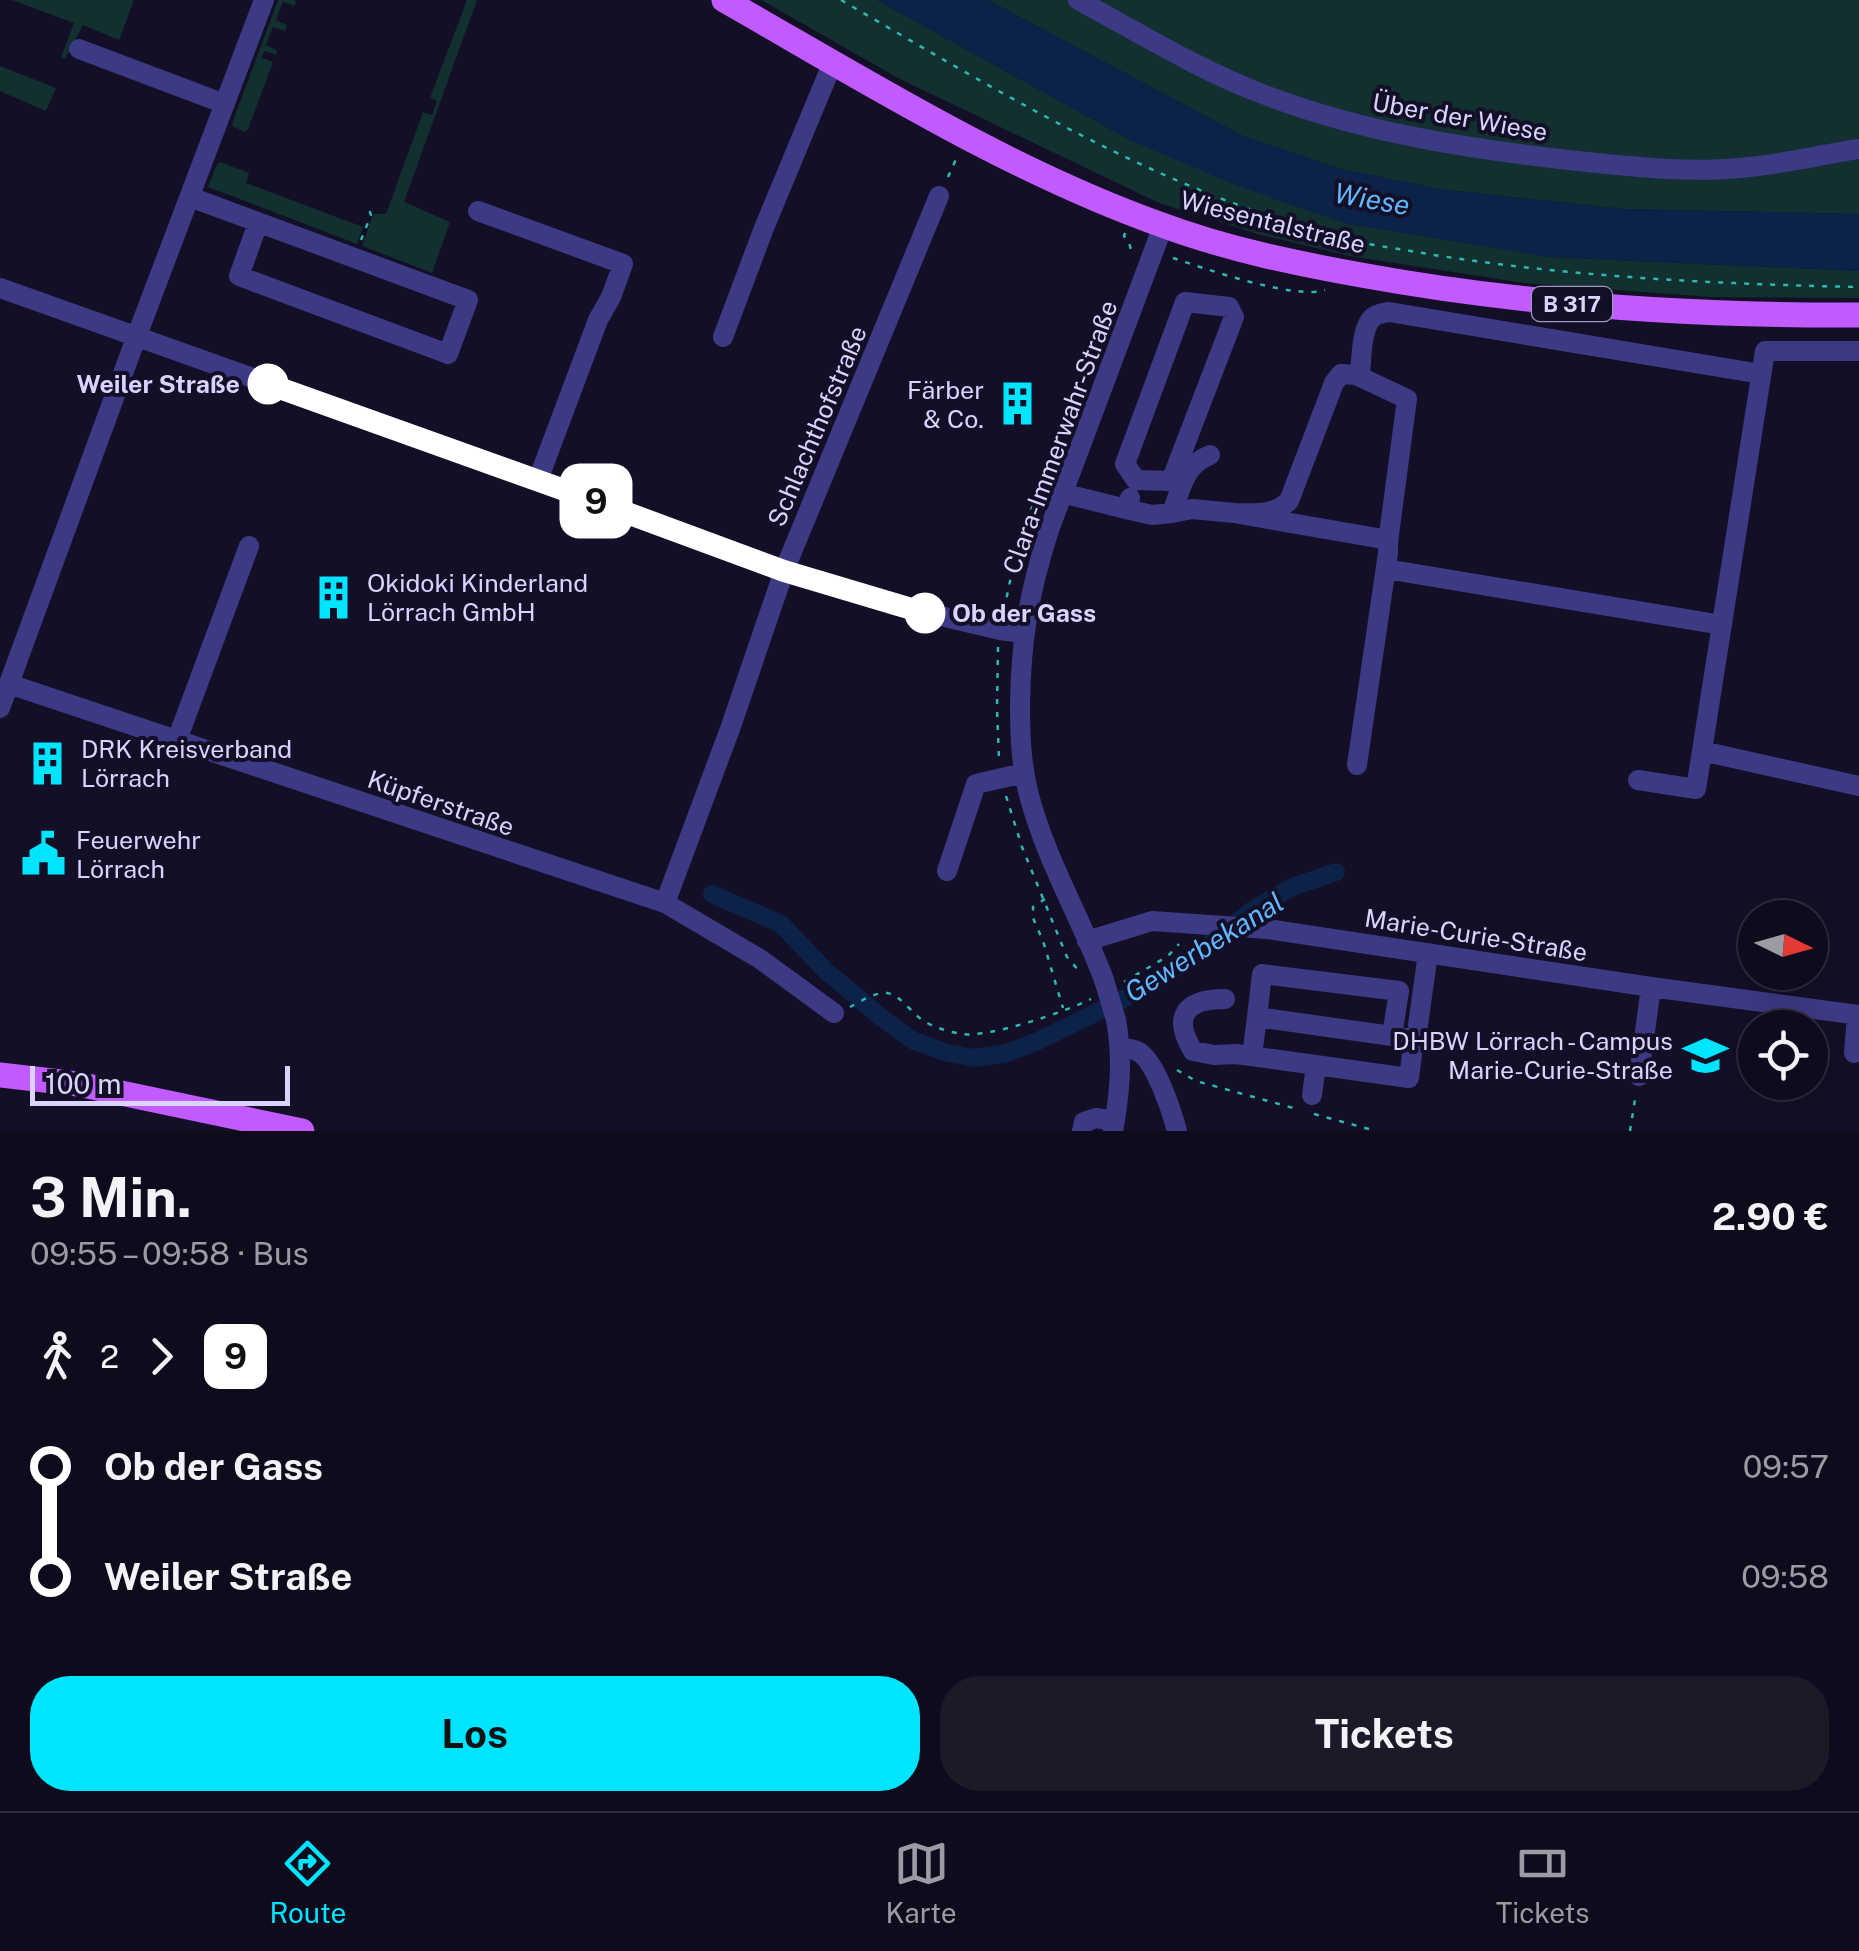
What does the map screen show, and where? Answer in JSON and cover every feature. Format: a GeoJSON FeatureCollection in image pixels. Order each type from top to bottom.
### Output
{"type":"FeatureCollection","features":[{"type":"Feature","properties":{"kind":"main road","name":"Wiesentalstraße"},"geometry":{"type":"LineString","coordinates":[[724,0],[1029,168],[1163,226],[1288,262],[1497,297],[1716,314],[1859,316]]}},
{"type":"Feature","properties":{"kind":"main road"},"geometry":{"type":"LineString","coordinates":[[0,1075],[78,1084],[302,1131]]}},
{"type":"Feature","properties":{"kind":"street"},"geometry":{"type":"LineString","coordinates":[[0,708],[264,0]]}},
{"type":"Feature","properties":{"kind":"street","name":"Über der Wiese"},"geometry":{"type":"LineString","coordinates":[[1078,0],[1261,93],[1339,120],[1429,140],[1518,155],[1706,170],[1859,149]]}},
{"type":"Feature","properties":{"kind":"street"},"geometry":{"type":"LineString","coordinates":[[79,49],[225,104]]}},
{"type":"Feature","properties":{"kind":"street"},"geometry":{"type":"LineString","coordinates":[[722,337],[833,62]]}},
{"type":"Feature","properties":{"kind":"street","name":"Schlachthofstraße"},"geometry":{"type":"LineString","coordinates":[[664,904],[784,571],[939,196]]}},
{"type":"Feature","properties":{"kind":"street"},"geometry":{"type":"LineString","coordinates":[[190,197],[468,300],[448,354],[238,276],[258,223]]}},
{"type":"Feature","properties":{"kind":"street"},"geometry":{"type":"LineString","coordinates":[[478,211],[622,264],[538,480]]}},
{"type":"Feature","properties":{"kind":"street","name":"Clara-Immerwahr-Straße"},"geometry":{"type":"LineString","coordinates":[[1114,1126],[1120,1075],[1116,1020],[1038,824],[1024,772],[1020,718],[1023,633],[1033,582],[1062,493],[1163,226]]}},
{"type":"Feature","properties":{"kind":"street"},"geometry":{"type":"LineString","coordinates":[[0,288],[784,571],[894,605],[1023,633]]}},
{"type":"Feature","properties":{"kind":"street"},"geometry":{"type":"LineString","coordinates":[[1185,302],[1229,307],[1234,317],[1170,480],[1136,480],[1125,464],[1185,302]]}},
{"type":"Feature","properties":{"kind":"street"},"geometry":{"type":"LineString","coordinates":[[1356,375],[1360,372],[1370,320],[1389,312],[1762,374]]}},
{"type":"Feature","properties":{"kind":"street"},"geometry":{"type":"LineString","coordinates":[[1638,780],[1696,789],[1765,351],[1859,352]]}},
{"type":"Feature","properties":{"kind":"street"},"geometry":{"type":"LineString","coordinates":[[1234,513],[1267,513],[1288,501],[1334,383],[1342,374],[1356,375],[1407,399],[1357,765]]}},
{"type":"Feature","properties":{"kind":"street"},"geometry":{"type":"LineString","coordinates":[[1126,509],[1136,480]]}},
{"type":"Feature","properties":{"kind":"street"},"geometry":{"type":"LineString","coordinates":[[1062,493],[1152,515],[1204,509],[1383,538],[1388,542]]}},
{"type":"Feature","properties":{"kind":"street"},"geometry":{"type":"LineString","coordinates":[[177,740],[249,546]]}},
{"type":"Feature","properties":{"kind":"street"},"geometry":{"type":"LineString","coordinates":[[1386,569],[1722,625]]}},
{"type":"Feature","properties":{"kind":"street","name":"Küpferstraße"},"geometry":{"type":"LineString","coordinates":[[9,684],[664,904],[842,1010]]}},
{"type":"Feature","properties":{"kind":"street"},"geometry":{"type":"LineString","coordinates":[[1702,751],[1859,786]]}},
{"type":"Feature","properties":{"kind":"street"},"geometry":{"type":"LineString","coordinates":[[948,871],[976,784],[1024,772]]}},
{"type":"Feature","properties":{"kind":"street","name":"Marie-Curie-Straße"},"geometry":{"type":"LineString","coordinates":[[1087,942],[1152,921],[1267,928],[1858,1015]]}},
{"type":"Feature","properties":{"kind":"street"},"geometry":{"type":"LineString","coordinates":[[1415,1011],[1428,953]]}},
{"type":"Feature","properties":{"kind":"street"},"geometry":{"type":"LineString","coordinates":[[1252,1056],[1262,974],[1399,991],[1392,1036]]}},
{"type":"Feature","properties":{"kind":"street"},"geometry":{"type":"LineString","coordinates":[[1639,1076],[1651,987]]}},
{"type":"Feature","properties":{"kind":"street"},"geometry":{"type":"LineString","coordinates":[[1225,1000],[1204,999],[1194,1004],[1185,1018],[1183,1028],[1193,1051],[1408,1078],[1414,1039],[1257,1018]]}},
{"type":"Feature","properties":{"kind":"street"},"geometry":{"type":"LineString","coordinates":[[1854,1052],[1858,1015]]}},
{"type":"Feature","properties":{"kind":"street"},"geometry":{"type":"LineString","coordinates":[[1120,1048],[1138,1051],[1147,1059],[1170,1104],[1177,1131]]}},
{"type":"Feature","properties":{"kind":"street"},"geometry":{"type":"LineString","coordinates":[[1312,1095],[1316,1065]]}},
{"type":"Feature","properties":{"kind":"street"},"geometry":{"type":"LineString","coordinates":[[1082,1131],[1084,1122],[1096,1118],[1114,1126]]}},
{"type":"Feature","properties":{"kind":"path"},"geometry":{"type":"LineString","coordinates":[[841,0],[1050,120],[1180,184],[1307,230],[1447,257],[1568,272],[1664,280],[1859,287]]}},
{"type":"Feature","properties":{"kind":"path"},"geometry":{"type":"LineString","coordinates":[[939,196],[967,136]]}},
{"type":"Feature","properties":{"kind":"path"},"geometry":{"type":"LineString","coordinates":[[354,258],[370,215],[366,204]]}},
{"type":"Feature","properties":{"kind":"path"},"geometry":{"type":"LineString","coordinates":[[1000,777],[1022,847],[1067,957],[1103,982],[1151,968],[1178,946],[1196,922]]}},
{"type":"Feature","properties":{"kind":"path"},"geometry":{"type":"LineString","coordinates":[[1045,899],[1033,907],[1032,918],[1064,1009]]}},
{"type":"Feature","properties":{"kind":"path"},"geometry":{"type":"LineString","coordinates":[[1168,942],[1178,946]]}},
{"type":"Feature","properties":{"kind":"path"},"geometry":{"type":"LineString","coordinates":[[842,1010],[887,993],[938,1028],[974,1035],[994,1033],[1090,1000]]}},
{"type":"Feature","properties":{"kind":"path"},"geometry":{"type":"LineString","coordinates":[[1167,1061],[1196,1080],[1376,1131]]}},
{"type":"Feature","properties":{"kind":"path"},"geometry":{"type":"LineString","coordinates":[[1630,1131],[1639,1076]]}},
{"type":"Feature","properties":{"kind":"green space"},"geometry":{"type":"Polygon","coordinates":[[[12,0],[134,0],[119,40],[83,25],[65,59],[61,57],[74,23],[12,0]]]}},
{"type":"Feature","properties":{"kind":"green space"},"geometry":{"type":"Polygon","coordinates":[[[278,0],[296,3],[294,6],[283,2],[276,20],[287,25],[285,31],[273,27],[266,45],[277,50],[276,55],[264,51],[262,58],[273,62],[245,132],[232,126],[233,121],[278,0]]]}},
{"type":"Feature","properties":{"kind":"green space"},"geometry":{"type":"Polygon","coordinates":[[[467,0],[477,0],[404,202],[450,222],[432,273],[362,246],[372,217],[386,214],[423,112],[432,115],[437,101],[430,98],[467,0]]]}},
{"type":"Feature","properties":{"kind":"green space"},"geometry":{"type":"Polygon","coordinates":[[[761,0],[877,0],[1132,141],[1550,257],[1859,271],[1859,298],[1711,297],[1524,283],[1350,256],[1261,235],[1159,203],[900,79],[761,0]]]}},
{"type":"Feature","properties":{"kind":"green space"},"geometry":{"type":"Polygon","coordinates":[[[988,0],[1859,0],[1859,214],[1623,209],[1438,189],[1341,169],[1243,136],[988,0]]]}},
{"type":"Feature","properties":{"kind":"green space"},"geometry":{"type":"Polygon","coordinates":[[[0,66],[56,88],[46,111],[0,91],[0,66]]]}},
{"type":"Feature","properties":{"kind":"green space"},"geometry":{"type":"Polygon","coordinates":[[[220,162],[249,173],[246,183],[363,227],[357,244],[208,187],[220,162]]]}},
{"type":"Feature","properties":{"kind":"water","name":"Wiese"},"geometry":{"type":"Polygon","coordinates":[[[877,0],[988,0],[1243,136],[1341,169],[1438,189],[1623,209],[1859,214],[1859,271],[1550,257],[1347,224],[1238,186],[1132,141],[877,0]]]}},
{"type":"Feature","properties":{"kind":"waterway","name":"Gewerbekanal"},"geometry":{"type":"LineString","coordinates":[[712,894],[781,924],[826,971],[914,1041],[975,1058],[1007,1053],[1038,1041],[1150,986],[1251,911],[1292,887],[1336,872]]}},
{"type":"Feature","properties":{"kind":"bus line","name":"9"},"geometry":{"type":"LineString","coordinates":[[268,384],[784,571],[925,613]]}},
{"type":"Feature","properties":{"kind":"place","name":"Weiler Straße"},"geometry":{"type":"Point","coordinates":[268,384]}},
{"type":"Feature","properties":{"kind":"place","name":"Färber & Co."},"geometry":{"type":"Point","coordinates":[1017,404]}},
{"type":"Feature","properties":{"kind":"place","name":"Okidoki Kinderland Lörrach GmbH"},"geometry":{"type":"Point","coordinates":[334,597]}},
{"type":"Feature","properties":{"kind":"place","name":"Ob der Gass"},"geometry":{"type":"Point","coordinates":[925,613]}},
{"type":"Feature","properties":{"kind":"place","name":"DRK Kreisverband Lörrach"},"geometry":{"type":"Point","coordinates":[48,763]}},
{"type":"Feature","properties":{"kind":"place","name":"Feuerwehr Lörrach"},"geometry":{"type":"Point","coordinates":[43,854]}},
{"type":"Feature","properties":{"kind":"place","name":"DHBW Lörrach - Campus Marie-Curie-Straße"},"geometry":{"type":"Point","coordinates":[1706,1055]}}]}
